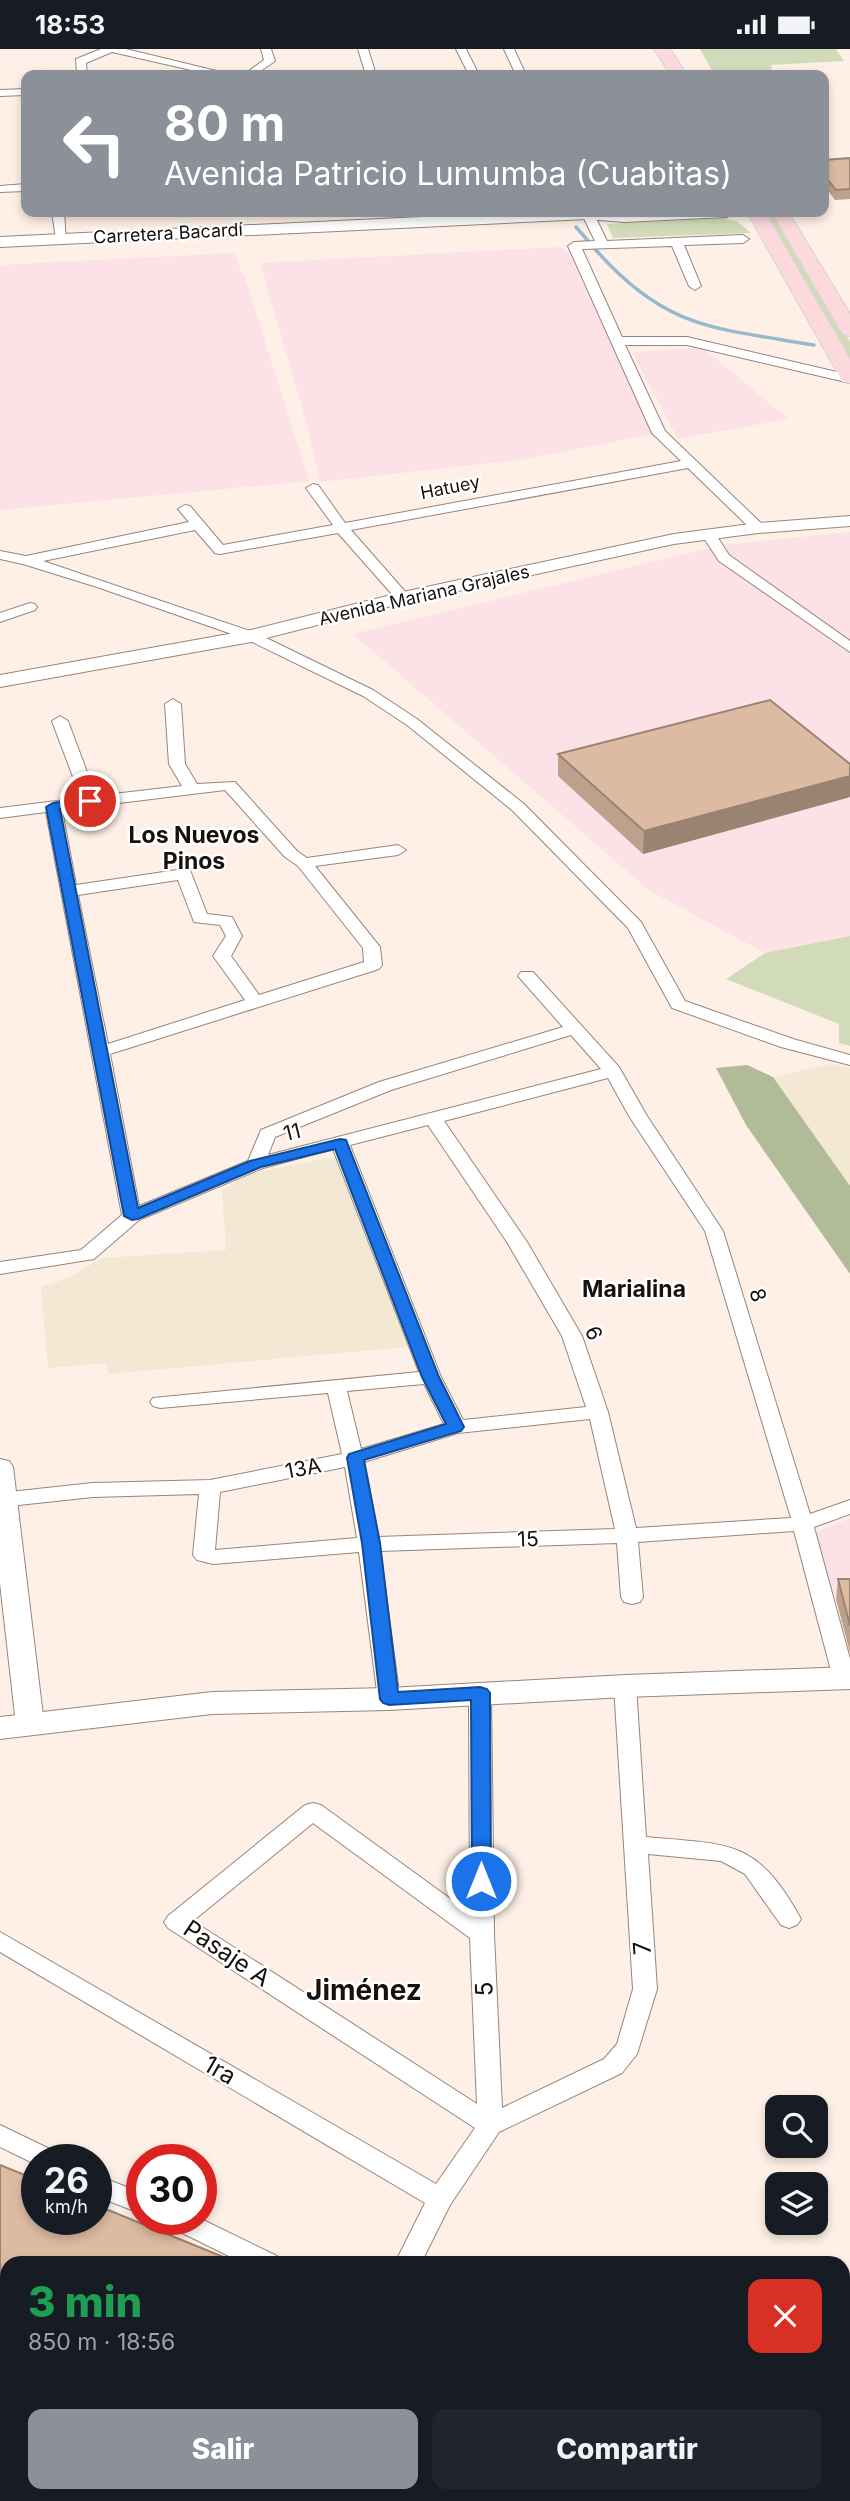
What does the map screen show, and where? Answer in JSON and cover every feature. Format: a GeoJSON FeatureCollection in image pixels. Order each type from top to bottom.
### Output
{"type":"FeatureCollection","features":[{"type":"Feature","properties":{"kind":"main road"},"geometry":{"type":"LineString","coordinates":[[663,49],[684,70]]}},
{"type":"Feature","properties":{"kind":"main road"},"geometry":{"type":"LineString","coordinates":[[682,49],[686,70]]}},
{"type":"Feature","properties":{"kind":"main road","name":"Carretera Bacardí"},"geometry":{"type":"LineString","coordinates":[[0,242],[492,217]]}},
{"type":"Feature","properties":{"kind":"main road"},"geometry":{"type":"LineString","coordinates":[[760,217],[848,370]]}},
{"type":"Feature","properties":{"kind":"main road"},"geometry":{"type":"LineString","coordinates":[[782,217],[850,330]]}},
{"type":"Feature","properties":{"kind":"main road"},"geometry":{"type":"LineString","coordinates":[[15,1726],[212,1703],[389,1699],[625,1686],[847,1678]]}},
{"type":"Feature","properties":{"kind":"street"},"geometry":{"type":"LineString","coordinates":[[81,70],[80,61],[112,49],[205,70]]}},
{"type":"Feature","properties":{"kind":"street"},"geometry":{"type":"LineString","coordinates":[[256,70],[270,61],[266,49]]}},
{"type":"Feature","properties":{"kind":"street"},"geometry":{"type":"LineString","coordinates":[[363,49],[369,70]]}},
{"type":"Feature","properties":{"kind":"street"},"geometry":{"type":"LineString","coordinates":[[461,49],[472,70]]}},
{"type":"Feature","properties":{"kind":"street"},"geometry":{"type":"LineString","coordinates":[[509,49],[519,70]]}},
{"type":"Feature","properties":{"kind":"street"},"geometry":{"type":"LineString","coordinates":[[0,93],[21,92]]}},
{"type":"Feature","properties":{"kind":"street"},"geometry":{"type":"LineString","coordinates":[[3,189],[21,188]]}},
{"type":"Feature","properties":{"kind":"street"},"geometry":{"type":"LineString","coordinates":[[59,217],[62,239]]}},
{"type":"Feature","properties":{"kind":"street"},"geometry":{"type":"LineString","coordinates":[[592,217],[603,245]]}},
{"type":"Feature","properties":{"kind":"street"},"geometry":{"type":"LineString","coordinates":[[743,239],[574,246],[659,433],[758,528]]}},
{"type":"Feature","properties":{"kind":"street"},"geometry":{"type":"LineString","coordinates":[[677,242],[695,286]]}},
{"type":"Feature","properties":{"kind":"street"},"geometry":{"type":"LineString","coordinates":[[619,341],[687,341],[848,370]]}},
{"type":"Feature","properties":{"kind":"street","name":"Hatuey"},"geometry":{"type":"LineString","coordinates":[[197,526],[220,550],[689,464]]}},
{"type":"Feature","properties":{"kind":"street"},"geometry":{"type":"LineString","coordinates":[[313,488],[342,528],[402,598]]}},
{"type":"Feature","properties":{"kind":"street"},"geometry":{"type":"LineString","coordinates":[[26,560],[197,526],[185,509]]}},
{"type":"Feature","properties":{"kind":"street","name":"Avenida Mariana Grajales"},"geometry":{"type":"LineString","coordinates":[[0,681],[251,636],[402,598],[674,539],[758,528],[850,521]]}},
{"type":"Feature","properties":{"kind":"street"},"geometry":{"type":"LineString","coordinates":[[709,535],[724,558],[850,648]]}},
{"type":"Feature","properties":{"kind":"street"},"geometry":{"type":"LineString","coordinates":[[0,555],[26,560],[251,636],[368,693],[412,722],[518,807],[635,926],[678,1004],[748,1030],[850,1060]]}},
{"type":"Feature","properties":{"kind":"street"},"geometry":{"type":"LineString","coordinates":[[0,618],[30,607]]}},
{"type":"Feature","properties":{"kind":"street"},"geometry":{"type":"LineString","coordinates":[[173,704],[177,764],[191,788]]}},
{"type":"Feature","properties":{"kind":"street"},"geometry":{"type":"LineString","coordinates":[[60,721],[90,801]]}},
{"type":"Feature","properties":{"kind":"street"},"geometry":{"type":"LineString","coordinates":[[0,813],[229,785],[291,854],[304,863],[371,947],[373,965],[99,1052]]}},
{"type":"Feature","properties":{"kind":"street"},"geometry":{"type":"LineString","coordinates":[[53,807],[132,1216]]}},
{"type":"Feature","properties":{"kind":"street"},"geometry":{"type":"LineString","coordinates":[[304,863],[398,850]]}},
{"type":"Feature","properties":{"kind":"street"},"geometry":{"type":"LineString","coordinates":[[70,891],[184,874],[200,918],[226,921],[234,936],[222,956],[256,1003]]}},
{"type":"Feature","properties":{"kind":"street","name":"8"},"geometry":{"type":"LineString","coordinates":[[527,976],[612,1071],[638,1117],[714,1231],[847,1678]]}},
{"type":"Feature","properties":{"kind":"street"},"geometry":{"type":"LineString","coordinates":[[256,1164],[267,1134],[385,1086],[573,1028]]}},
{"type":"Feature","properties":{"kind":"street","name":"11"},"geometry":{"type":"LineString","coordinates":[[0,1268],[87,1255],[132,1216],[256,1164],[612,1071]]}},
{"type":"Feature","properties":{"kind":"street","name":"6"},"geometry":{"type":"LineString","coordinates":[[434,1119],[517,1242],[572,1336],[598,1412],[627,1536],[632,1597]]}},
{"type":"Feature","properties":{"kind":"street"},"geometry":{"type":"LineString","coordinates":[[340,1143],[431,1377],[456,1427]]}},
{"type":"Feature","properties":{"kind":"street"},"geometry":{"type":"LineString","coordinates":[[160,1402],[431,1377]]}},
{"type":"Feature","properties":{"kind":"street"},"geometry":{"type":"LineString","coordinates":[[336,1385],[355,1458],[371,1543],[389,1699]]}},
{"type":"Feature","properties":{"kind":"street","name":"13A"},"geometry":{"type":"LineString","coordinates":[[2,1500],[93,1490],[210,1487],[355,1458],[456,1427],[598,1412]]}},
{"type":"Feature","properties":{"kind":"street"},"geometry":{"type":"LineString","coordinates":[[0,1467],[15,1726]]}},
{"type":"Feature","properties":{"kind":"street","name":"15"},"geometry":{"type":"LineString","coordinates":[[210,1487],[204,1555],[214,1557],[371,1543],[627,1536],[803,1524],[850,1507]]}},
{"type":"Feature","properties":{"kind":"street","name":"7"},"geometry":{"type":"LineString","coordinates":[[489,2126],[613,2066],[628,2047],[645,1989],[625,1686]]}},
{"type":"Feature","properties":{"kind":"street","name":"5"},"geometry":{"type":"LineString","coordinates":[[480,1693],[482,1934],[489,2126]]}},
{"type":"Feature","properties":{"kind":"street","name":"Pasaje A"},"geometry":{"type":"LineString","coordinates":[[482,1934],[313,1811],[176,1922],[489,2126]]}},
{"type":"Feature","properties":{"kind":"street"},"geometry":{"type":"LineString","coordinates":[[635,1844],[726,1853],[753,1868],[789,1919]]}},
{"type":"Feature","properties":{"kind":"street","name":"1ra"},"geometry":{"type":"LineString","coordinates":[[0,1941],[440,2199]]}},
{"type":"Feature","properties":{"kind":"street"},"geometry":{"type":"LineString","coordinates":[[412,2256],[440,2199],[489,2126]]}},
{"type":"Feature","properties":{"kind":"street"},"geometry":{"type":"LineString","coordinates":[[0,2135],[21,2146]]}},
{"type":"Feature","properties":{"kind":"street"},"geometry":{"type":"LineString","coordinates":[[210,2235],[254,2256]]}},
{"type":"Feature","properties":{"kind":"shaded area"},"geometry":{"type":"Polygon","coordinates":[[[559,247],[568,251],[654,434],[520,460],[320,482],[307,425],[260,263],[559,247]]]}},
{"type":"Feature","properties":{"kind":"shaded area"},"geometry":{"type":"Polygon","coordinates":[[[234,253],[248,287],[309,481],[0,510],[0,265],[234,253]]]}},
{"type":"Feature","properties":{"kind":"shaded area"},"geometry":{"type":"Polygon","coordinates":[[[698,348],[708,352],[788,419],[678,439],[632,352],[698,348]]]}},
{"type":"Feature","properties":{"kind":"shaded area"},"geometry":{"type":"Polygon","coordinates":[[[850,532],[850,936],[765,953],[650,891],[353,634],[722,545],[850,532]]]}},
{"type":"Feature","properties":{"kind":"shaded area"},"geometry":{"type":"Polygon","coordinates":[[[832,1064],[850,1068],[850,1186],[773,1077],[832,1064]]]}},
{"type":"Feature","properties":{"kind":"shaded area"},"geometry":{"type":"Polygon","coordinates":[[[338,1156],[374,1248],[408,1347],[108,1374],[106,1363],[48,1368],[41,1287],[70,1277],[102,1258],[226,1250],[222,1190],[248,1174],[338,1156]]]}},
{"type":"Feature","properties":{"kind":"shaded area"},"geometry":{"type":"Polygon","coordinates":[[[850,1518],[850,1595],[827,1596],[812,1534],[850,1518]]]}},
{"type":"Feature","properties":{"kind":"green space"},"geometry":{"type":"Polygon","coordinates":[[[700,49],[836,49],[844,61],[771,65],[772,70],[712,70],[700,49]]]}},
{"type":"Feature","properties":{"kind":"green space"},"geometry":{"type":"Polygon","coordinates":[[[766,217],[776,217],[850,342],[850,361],[766,217]]]}},
{"type":"Feature","properties":{"kind":"green space"},"geometry":{"type":"Polygon","coordinates":[[[724,218],[738,222],[751,233],[613,238],[607,224],[724,218]]]}},
{"type":"Feature","properties":{"kind":"green space"},"geometry":{"type":"Polygon","coordinates":[[[850,936],[850,1046],[839,1043],[839,1024],[726,979],[765,953],[850,936]]]}},
{"type":"Feature","properties":{"kind":"green space"},"geometry":{"type":"Polygon","coordinates":[[[747,1065],[773,1077],[850,1186],[850,1274],[746,1125],[716,1068],[747,1065]]]}},
{"type":"Feature","properties":{"kind":"building"},"geometry":{"type":"Polygon","coordinates":[[[850,158],[850,189],[836,190],[829,181],[829,160],[850,158]]]}},
{"type":"Feature","properties":{"kind":"building"},"geometry":{"type":"Polygon","coordinates":[[[770,700],[850,764],[850,776],[644,831],[558,754],[770,700]]]}},
{"type":"Feature","properties":{"kind":"building"},"geometry":{"type":"Polygon","coordinates":[[[838,1579],[850,1579],[850,1626],[838,1579]]]}},
{"type":"Feature","properties":{"kind":"building"},"geometry":{"type":"Polygon","coordinates":[[[0,2165],[21,2174],[21,2235],[112,2235],[112,2212],[126,2217],[126,2235],[169,2235],[221,2256],[0,2256],[0,2165]]]}},
{"type":"Feature","properties":{"kind":"waterway"},"geometry":{"type":"LineString","coordinates":[[576,227],[589,242]]}},
{"type":"Feature","properties":{"kind":"waterway"},"geometry":{"type":"LineString","coordinates":[[595,249],[645,296],[694,321],[720,329],[814,345]]}},
{"type":"Feature","properties":{"kind":"district","name":"Los Nuevos Pinos"},"geometry":{"type":"Point","coordinates":[194,848]}},
{"type":"Feature","properties":{"kind":"district","name":"Marialina"},"geometry":{"type":"Point","coordinates":[634,1289]}},
{"type":"Feature","properties":{"kind":"district","name":"Jiménez"},"geometry":{"type":"Point","coordinates":[364,1990]}},
{"type":"Feature","properties":{"kind":"route"},"geometry":{"type":"LineString","coordinates":[[90,801],[53,807],[132,1216],[256,1164],[340,1143],[431,1377],[456,1427],[355,1458],[371,1543],[389,1699],[480,1693],[481,1881]]}}]}
